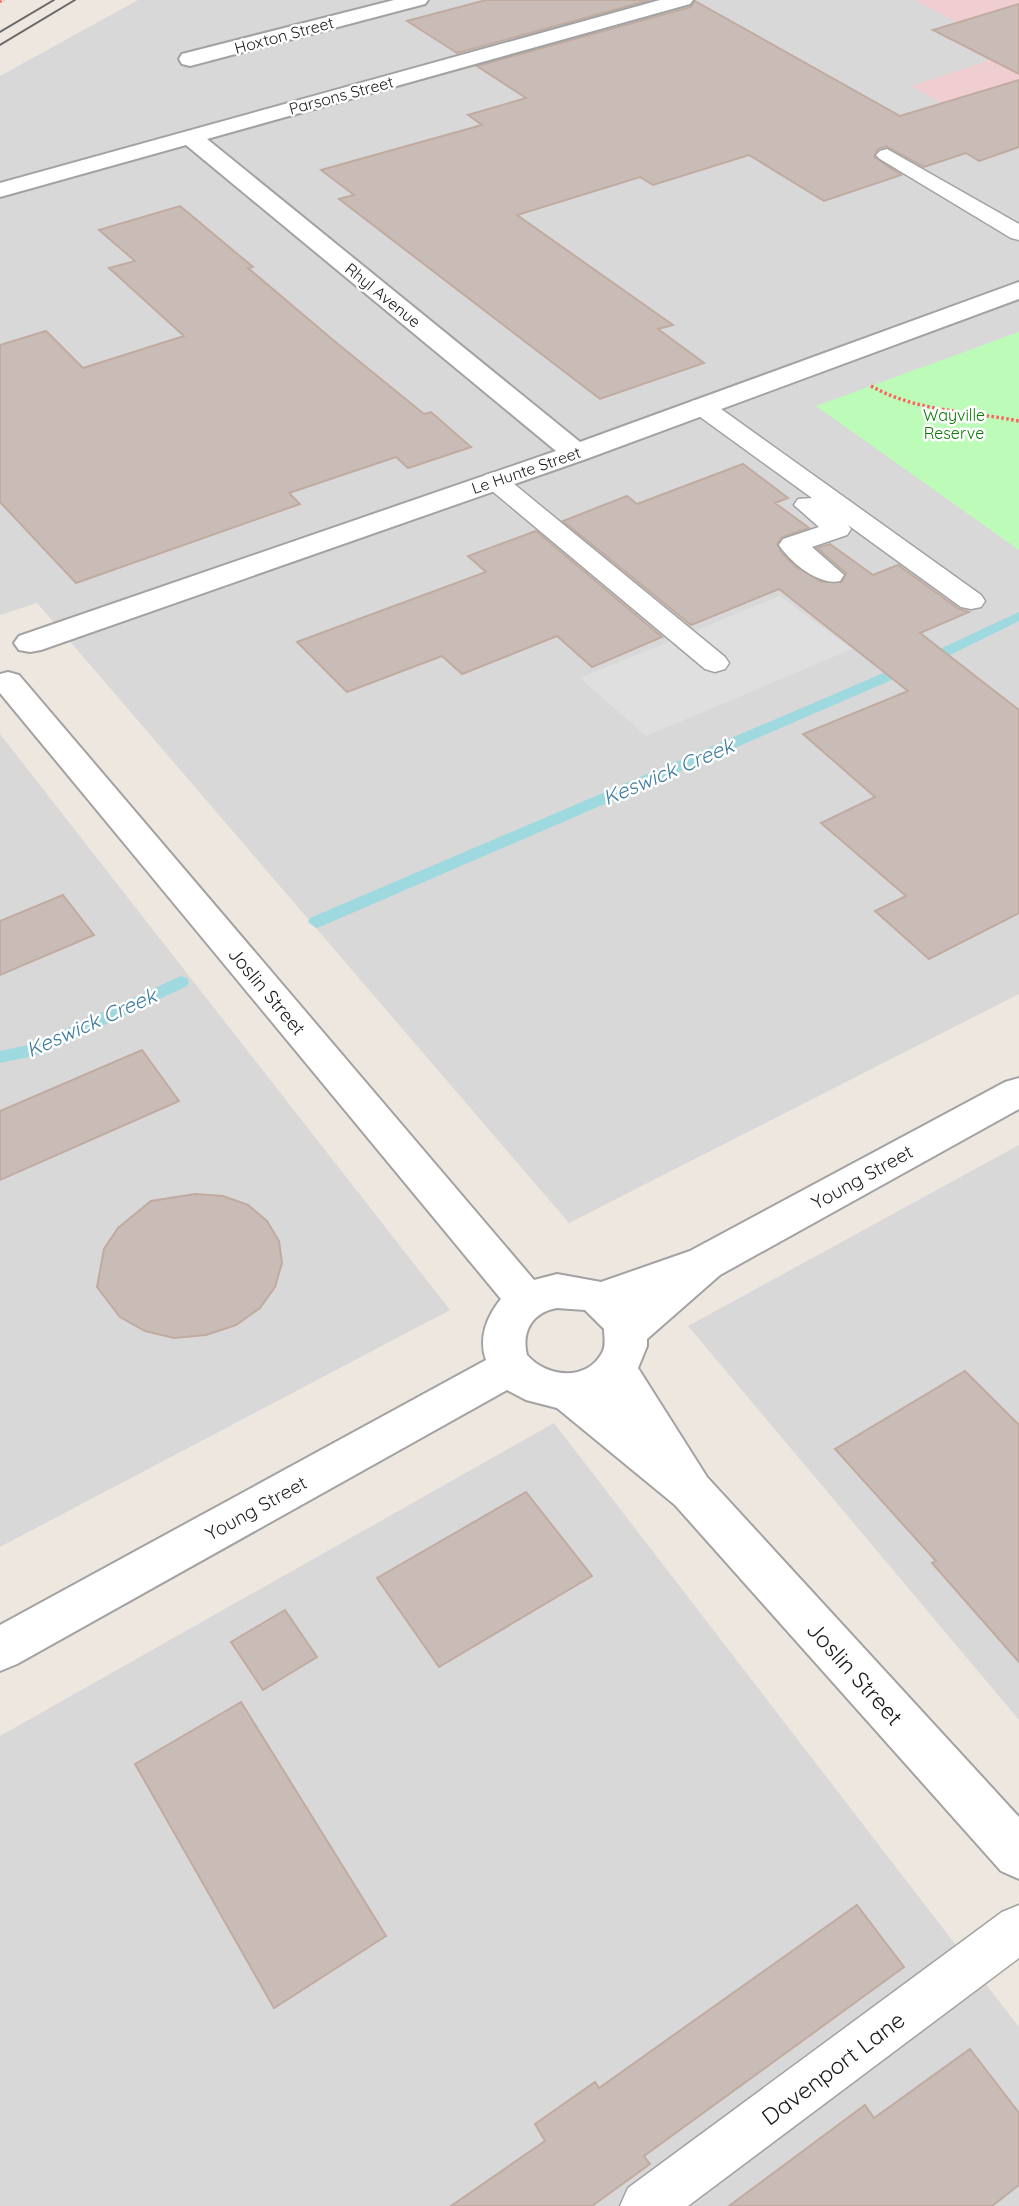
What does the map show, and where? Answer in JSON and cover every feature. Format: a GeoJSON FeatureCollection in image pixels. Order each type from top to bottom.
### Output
{"type":"FeatureCollection","features":[{"type":"Feature","properties":{"kind":"street","name":"Hoxton Street"},"geometry":{"type":"LineString","coordinates":[[190,59],[418,0]]}},
{"type":"Feature","properties":{"kind":"street","name":"Parsons Street"},"geometry":{"type":"LineString","coordinates":[[0,190],[683,0]]}},
{"type":"Feature","properties":{"kind":"street","name":"Rhyl Avenue"},"geometry":{"type":"LineString","coordinates":[[190,137],[576,453]]}},
{"type":"Feature","properties":{"kind":"street","name":"Le Hunte Street"},"geometry":{"type":"LineString","coordinates":[[4,683],[23,673],[32,663],[34,652],[19,637],[576,453],[1019,290]]}},
{"type":"Feature","properties":{"kind":"street","name":"Joslin Street"},"geometry":{"type":"LineString","coordinates":[[4,683],[527,1300]]}},
{"type":"Feature","properties":{"kind":"street","name":"Young Street"},"geometry":{"type":"LineString","coordinates":[[600,1299],[705,1263],[1019,1092]]}},
{"type":"Feature","properties":{"kind":"street","name":"Young Street"},"geometry":{"type":"LineString","coordinates":[[620,1352],[642,1316],[705,1263]]}},
{"type":"Feature","properties":{"kind":"street"},"geometry":{"type":"LineString","coordinates":[[557,1291],[582,1293],[600,1299],[614,1311],[624,1327],[620,1352],[601,1383],[586,1390],[552,1391],[531,1384],[511,1367],[504,1351],[503,1334],[513,1314],[527,1300],[557,1291]]}},
{"type":"Feature","properties":{"kind":"street","name":"Joslin Street"},"geometry":{"type":"LineString","coordinates":[[620,1352],[691,1491]]}},
{"type":"Feature","properties":{"kind":"street","name":"Young Street"},"geometry":{"type":"LineString","coordinates":[[0,1649],[511,1367]]}},
{"type":"Feature","properties":{"kind":"street","name":"Joslin Street"},"geometry":{"type":"LineString","coordinates":[[566,1391],[691,1491],[1019,1854]]}},
{"type":"Feature","properties":{"kind":"lane"},"geometry":{"type":"LineString","coordinates":[[887,155],[1019,233]]}},
{"type":"Feature","properties":{"kind":"lane"},"geometry":{"type":"LineString","coordinates":[[692,410],[838,528],[792,545],[830,575]]}},
{"type":"Feature","properties":{"kind":"lane"},"geometry":{"type":"LineString","coordinates":[[692,410],[971,601]]}},
{"type":"Feature","properties":{"kind":"lane"},"geometry":{"type":"LineString","coordinates":[[495,480],[715,663]]}},
{"type":"Feature","properties":{"kind":"lane","name":"Davenport Lane"},"geometry":{"type":"LineString","coordinates":[[646,2206],[1019,1929]]}},
{"type":"Feature","properties":{"kind":"path"},"geometry":{"type":"LineString","coordinates":[[830,359],[884,396],[1019,421]]}},
{"type":"Feature","properties":{"kind":"shaded area"},"geometry":{"type":"Polygon","coordinates":[[[138,0],[914,0],[1017,52],[912,86],[1019,145],[1019,994],[569,1223],[37,603],[0,615],[0,76],[138,0]]]}},
{"type":"Feature","properties":{"kind":"shaded area"},"geometry":{"type":"Polygon","coordinates":[[[914,0],[1019,0],[1019,145],[911,86],[1016,52],[914,0]]]}},
{"type":"Feature","properties":{"kind":"shaded area"},"geometry":{"type":"Polygon","coordinates":[[[780,596],[852,649],[646,736],[580,678],[780,596]]]}},
{"type":"Feature","properties":{"kind":"shaded area"},"geometry":{"type":"Polygon","coordinates":[[[0,734],[450,1310],[0,1547],[0,734]]]}},
{"type":"Feature","properties":{"kind":"shaded area"},"geometry":{"type":"Polygon","coordinates":[[[1019,1145],[1019,1720],[688,1326],[1019,1145]]]}},
{"type":"Feature","properties":{"kind":"shaded area"},"geometry":{"type":"Polygon","coordinates":[[[554,1423],[1019,2027],[1019,2206],[0,2206],[0,1736],[554,1423]]]}},
{"type":"Feature","properties":{"kind":"green space","name":"Wayville Reserve"},"geometry":{"type":"Polygon","coordinates":[[[1019,332],[1019,550],[816,406],[1019,332]]]}},
{"type":"Feature","properties":{"kind":"building"},"geometry":{"type":"Polygon","coordinates":[[[486,0],[650,0],[457,53],[407,21],[486,0]]]}},
{"type":"Feature","properties":{"kind":"building"},"geometry":{"type":"Polygon","coordinates":[[[695,1],[900,116],[1019,80],[1019,147],[979,161],[966,153],[924,167],[886,146],[878,149],[874,157],[901,175],[824,201],[749,155],[653,185],[640,177],[517,215],[673,325],[658,329],[704,363],[600,399],[339,199],[354,195],[321,170],[482,125],[468,115],[526,98],[477,66],[691,7],[695,1]]]}},
{"type":"Feature","properties":{"kind":"building"},"geometry":{"type":"Polygon","coordinates":[[[1019,4],[1019,74],[933,30],[1019,4]]]}},
{"type":"Feature","properties":{"kind":"building"},"geometry":{"type":"Polygon","coordinates":[[[180,206],[253,267],[248,268],[333,340],[424,414],[431,412],[471,447],[408,468],[396,457],[289,493],[300,504],[76,583],[0,502],[0,345],[46,331],[83,368],[184,336],[109,268],[135,261],[99,230],[180,206]]]}},
{"type":"Feature","properties":{"kind":"building"},"geometry":{"type":"Polygon","coordinates":[[[743,464],[788,498],[775,503],[809,528],[782,537],[777,544],[796,567],[822,582],[842,582],[846,573],[817,548],[830,544],[873,575],[898,565],[959,609],[969,612],[920,633],[1019,710],[1019,913],[929,959],[875,911],[906,896],[821,823],[875,797],[803,734],[908,691],[779,589],[691,625],[563,521],[627,496],[637,504],[743,464]]]}},
{"type":"Feature","properties":{"kind":"building"},"geometry":{"type":"Polygon","coordinates":[[[536,531],[662,637],[592,667],[557,636],[462,674],[442,656],[347,692],[297,642],[486,572],[468,556],[536,531]]]}},
{"type":"Feature","properties":{"kind":"building"},"geometry":{"type":"Polygon","coordinates":[[[63,895],[94,935],[0,975],[0,921],[63,895]]]}},
{"type":"Feature","properties":{"kind":"building"},"geometry":{"type":"Polygon","coordinates":[[[142,1050],[179,1101],[0,1180],[0,1111],[142,1050]]]}},
{"type":"Feature","properties":{"kind":"building"},"geometry":{"type":"Polygon","coordinates":[[[195,1194],[223,1196],[248,1205],[267,1221],[279,1241],[282,1263],[275,1287],[260,1308],[236,1325],[206,1335],[174,1338],[145,1331],[120,1317],[97,1287],[104,1249],[118,1228],[151,1201],[195,1194]]]}},
{"type":"Feature","properties":{"kind":"building"},"geometry":{"type":"Polygon","coordinates":[[[965,1371],[1019,1425],[1019,1662],[932,1563],[936,1561],[835,1449],[965,1371]]]}},
{"type":"Feature","properties":{"kind":"building"},"geometry":{"type":"Polygon","coordinates":[[[526,1492],[592,1576],[439,1667],[377,1578],[526,1492]]]}},
{"type":"Feature","properties":{"kind":"building"},"geometry":{"type":"Polygon","coordinates":[[[285,1610],[317,1657],[263,1690],[231,1642],[285,1610]]]}},
{"type":"Feature","properties":{"kind":"building"},"geometry":{"type":"Polygon","coordinates":[[[241,1702],[386,1936],[274,2008],[135,1764],[241,1702]]]}},
{"type":"Feature","properties":{"kind":"building"},"geometry":{"type":"Polygon","coordinates":[[[857,1905],[904,1967],[644,2156],[650,2164],[592,2206],[451,2206],[545,2141],[535,2124],[595,2082],[599,2088],[857,1905]]]}},
{"type":"Feature","properties":{"kind":"building"},"geometry":{"type":"Polygon","coordinates":[[[970,2049],[1019,2113],[1019,2185],[992,2206],[729,2206],[865,2105],[874,2118],[970,2049]]]}},
{"type":"Feature","properties":{"kind":"waterway","name":"Keswick Creek"},"geometry":{"type":"LineString","coordinates":[[316,922],[947,651],[1019,616]]}},
{"type":"Feature","properties":{"kind":"waterway","name":"Keswick Creek"},"geometry":{"type":"LineString","coordinates":[[0,1057],[37,1050],[181,982]]}},
{"type":"Feature","properties":{"kind":"tram line"},"geometry":{"type":"LineString","coordinates":[[0,32],[54,0]]}},
{"type":"Feature","properties":{"kind":"tram line"},"geometry":{"type":"LineString","coordinates":[[0,45],[75,0]]}}]}
